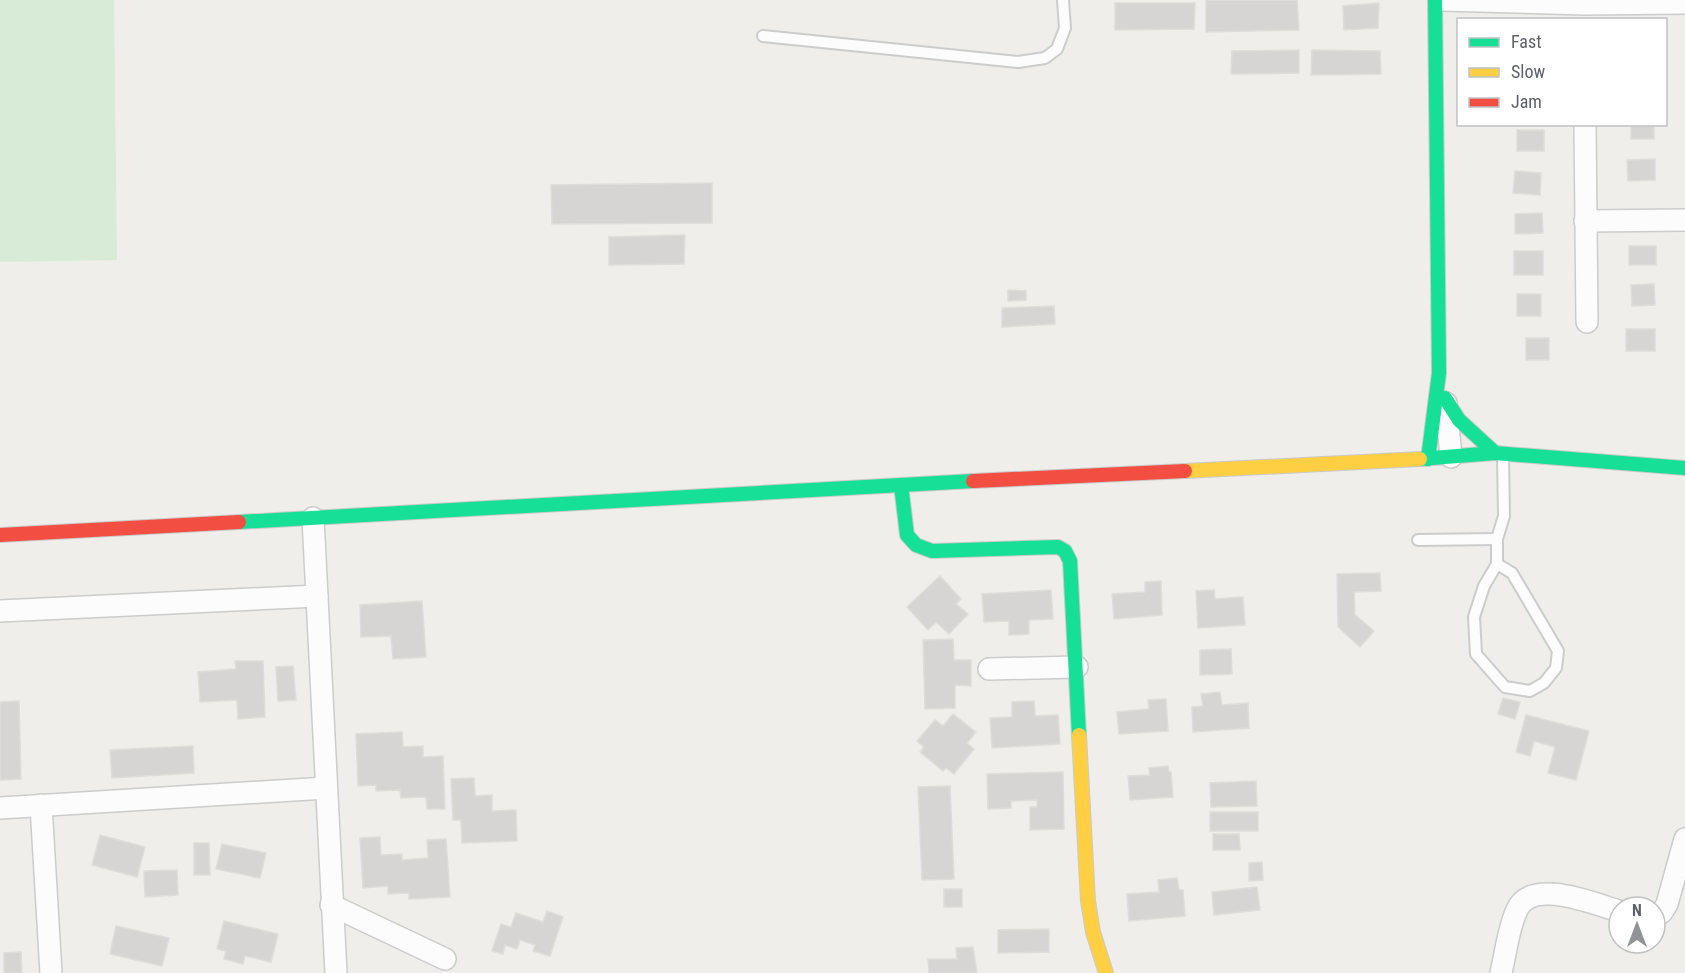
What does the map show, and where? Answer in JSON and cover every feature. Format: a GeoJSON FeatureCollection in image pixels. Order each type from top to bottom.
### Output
{"type":"FeatureCollection","features":[{"type":"Feature","properties":{"kind":"street"},"geometry":{"type":"LineString","coordinates":[[1435,0],[1439,373],[1440,400],[1451,457]]}},
{"type":"Feature","properties":{"kind":"street"},"geometry":{"type":"LineString","coordinates":[[1442,0],[1584,12],[1630,2],[1685,3]]}},
{"type":"Feature","properties":{"kind":"street"},"geometry":{"type":"LineString","coordinates":[[1585,126],[1587,322]]}},
{"type":"Feature","properties":{"kind":"street"},"geometry":{"type":"LineString","coordinates":[[1585,221],[1685,220]]}},
{"type":"Feature","properties":{"kind":"street"},"geometry":{"type":"LineString","coordinates":[[1418,426],[1440,400]]}},
{"type":"Feature","properties":{"kind":"street"},"geometry":{"type":"LineString","coordinates":[[1440,400],[1459,420],[1499,453]]}},
{"type":"Feature","properties":{"kind":"street"},"geometry":{"type":"LineString","coordinates":[[1428,459],[1440,400]]}},
{"type":"Feature","properties":{"kind":"street"},"geometry":{"type":"LineString","coordinates":[[1386,459],[1402,444]]}},
{"type":"Feature","properties":{"kind":"street"},"geometry":{"type":"LineString","coordinates":[[0,535],[901,484],[1386,459],[1428,459],[1499,453],[1685,468]]}},
{"type":"Feature","properties":{"kind":"street"},"geometry":{"type":"LineString","coordinates":[[901,484],[907,535],[916,545],[932,551],[1058,547],[1065,551],[1070,561],[1088,901],[1093,932],[1106,973]]}},
{"type":"Feature","properties":{"kind":"street"},"geometry":{"type":"LineString","coordinates":[[313,518],[336,973]]}},
{"type":"Feature","properties":{"kind":"street"},"geometry":{"type":"LineString","coordinates":[[0,611],[317,596]]}},
{"type":"Feature","properties":{"kind":"street"},"geometry":{"type":"LineString","coordinates":[[989,669],[1077,667]]}},
{"type":"Feature","properties":{"kind":"street"},"geometry":{"type":"LineString","coordinates":[[0,808],[326,788]]}},
{"type":"Feature","properties":{"kind":"street"},"geometry":{"type":"LineString","coordinates":[[41,805],[51,973]]}},
{"type":"Feature","properties":{"kind":"street"},"geometry":{"type":"LineString","coordinates":[[1667,904],[1685,839]]}},
{"type":"Feature","properties":{"kind":"street"},"geometry":{"type":"LineString","coordinates":[[1501,973],[1511,926],[1517,908],[1525,899],[1538,893],[1559,894],[1607,908]]}},
{"type":"Feature","properties":{"kind":"street"},"geometry":{"type":"LineString","coordinates":[[331,905],[445,959]]}},
{"type":"Feature","properties":{"kind":"lane"},"geometry":{"type":"LineString","coordinates":[[763,36],[1018,62],[1045,58],[1057,49],[1065,28],[1063,0]]}},
{"type":"Feature","properties":{"kind":"lane"},"geometry":{"type":"LineString","coordinates":[[1497,564],[1512,573],[1558,651],[1556,668],[1544,683],[1530,692],[1504,687],[1476,654],[1474,617],[1484,586],[1497,564],[1497,539],[1504,516],[1499,453]]}},
{"type":"Feature","properties":{"kind":"lane"},"geometry":{"type":"LineString","coordinates":[[1418,540],[1497,539]]}},
{"type":"Feature","properties":{"kind":"green space"},"geometry":{"type":"Polygon","coordinates":[[[0,0],[114,0],[117,260],[0,262],[0,0]]]}},
{"type":"Feature","properties":{"kind":"building"},"geometry":{"type":"Polygon","coordinates":[[[1206,0],[1297,0],[1299,30],[1206,32],[1206,0]]]}},
{"type":"Feature","properties":{"kind":"building"},"geometry":{"type":"Polygon","coordinates":[[[1115,3],[1195,3],[1194,29],[1115,30],[1115,3]]]}},
{"type":"Feature","properties":{"kind":"building"},"geometry":{"type":"Polygon","coordinates":[[[1379,3],[1378,28],[1344,30],[1343,6],[1379,3]]]}},
{"type":"Feature","properties":{"kind":"building"},"geometry":{"type":"Polygon","coordinates":[[[1299,50],[1299,73],[1231,74],[1232,51],[1299,50]]]}},
{"type":"Feature","properties":{"kind":"building"},"geometry":{"type":"Polygon","coordinates":[[[1312,50],[1380,51],[1381,74],[1311,75],[1312,50]]]}},
{"type":"Feature","properties":{"kind":"building"},"geometry":{"type":"Polygon","coordinates":[[[1631,126],[1654,126],[1654,139],[1631,139],[1631,126]]]}},
{"type":"Feature","properties":{"kind":"building"},"geometry":{"type":"Polygon","coordinates":[[[1517,130],[1544,130],[1544,151],[1517,151],[1517,130]]]}},
{"type":"Feature","properties":{"kind":"building"},"geometry":{"type":"Polygon","coordinates":[[[1655,159],[1655,180],[1628,181],[1627,160],[1655,159]]]}},
{"type":"Feature","properties":{"kind":"building"},"geometry":{"type":"Polygon","coordinates":[[[1515,171],[1541,173],[1540,195],[1513,193],[1515,171]]]}},
{"type":"Feature","properties":{"kind":"building"},"geometry":{"type":"Polygon","coordinates":[[[712,183],[712,223],[552,224],[551,185],[712,183]]]}},
{"type":"Feature","properties":{"kind":"building"},"geometry":{"type":"Polygon","coordinates":[[[1542,213],[1543,233],[1515,234],[1515,214],[1542,213]]]}},
{"type":"Feature","properties":{"kind":"building"},"geometry":{"type":"Polygon","coordinates":[[[685,235],[684,264],[609,265],[609,237],[685,235]]]}},
{"type":"Feature","properties":{"kind":"building"},"geometry":{"type":"Polygon","coordinates":[[[1629,246],[1656,246],[1656,265],[1629,265],[1629,246]]]}},
{"type":"Feature","properties":{"kind":"building"},"geometry":{"type":"Polygon","coordinates":[[[1514,251],[1543,251],[1543,275],[1514,275],[1514,251]]]}},
{"type":"Feature","properties":{"kind":"building"},"geometry":{"type":"Polygon","coordinates":[[[1654,284],[1655,305],[1632,306],[1631,285],[1654,284]]]}},
{"type":"Feature","properties":{"kind":"building"},"geometry":{"type":"Polygon","coordinates":[[[1008,290],[1026,291],[1026,300],[1008,301],[1008,290]]]}},
{"type":"Feature","properties":{"kind":"building"},"geometry":{"type":"Polygon","coordinates":[[[1517,294],[1541,294],[1541,316],[1517,316],[1517,294]]]}},
{"type":"Feature","properties":{"kind":"building"},"geometry":{"type":"Polygon","coordinates":[[[1054,306],[1055,324],[1002,327],[1002,308],[1054,306]]]}},
{"type":"Feature","properties":{"kind":"building"},"geometry":{"type":"Polygon","coordinates":[[[1626,329],[1655,329],[1655,351],[1626,351],[1626,329]]]}},
{"type":"Feature","properties":{"kind":"building"},"geometry":{"type":"Polygon","coordinates":[[[1526,338],[1549,338],[1549,360],[1526,360],[1526,338]]]}},
{"type":"Feature","properties":{"kind":"building"},"geometry":{"type":"Polygon","coordinates":[[[1380,573],[1381,591],[1354,592],[1355,615],[1374,631],[1360,647],[1338,627],[1337,574],[1380,573]]]}},
{"type":"Feature","properties":{"kind":"building"},"geometry":{"type":"Polygon","coordinates":[[[940,576],[961,599],[956,604],[968,614],[949,634],[936,622],[928,630],[907,607],[940,576]]]}},
{"type":"Feature","properties":{"kind":"building"},"geometry":{"type":"Polygon","coordinates":[[[1161,581],[1162,615],[1114,619],[1112,594],[1145,592],[1145,582],[1161,581]]]}},
{"type":"Feature","properties":{"kind":"building"},"geometry":{"type":"Polygon","coordinates":[[[1051,590],[1053,619],[1029,620],[1029,634],[1009,635],[1009,621],[984,622],[982,594],[1051,590]]]}},
{"type":"Feature","properties":{"kind":"building"},"geometry":{"type":"Polygon","coordinates":[[[1214,590],[1215,599],[1243,597],[1245,625],[1198,628],[1196,591],[1214,590]]]}},
{"type":"Feature","properties":{"kind":"building"},"geometry":{"type":"Polygon","coordinates":[[[422,601],[426,657],[393,659],[391,636],[361,637],[360,605],[422,601]]]}},
{"type":"Feature","properties":{"kind":"building"},"geometry":{"type":"Polygon","coordinates":[[[953,639],[954,660],[971,660],[971,686],[955,685],[955,708],[925,709],[923,640],[953,639]]]}},
{"type":"Feature","properties":{"kind":"building"},"geometry":{"type":"Polygon","coordinates":[[[1231,649],[1232,674],[1200,675],[1200,650],[1231,649]]]}},
{"type":"Feature","properties":{"kind":"building"},"geometry":{"type":"Polygon","coordinates":[[[235,661],[263,661],[265,717],[238,719],[237,700],[200,702],[198,672],[236,669],[235,661]]]}},
{"type":"Feature","properties":{"kind":"building"},"geometry":{"type":"Polygon","coordinates":[[[293,666],[296,700],[278,701],[276,667],[293,666]]]}},
{"type":"Feature","properties":{"kind":"building"},"geometry":{"type":"Polygon","coordinates":[[[1220,692],[1222,705],[1248,703],[1249,728],[1193,732],[1192,707],[1203,706],[1201,694],[1220,692]]]}},
{"type":"Feature","properties":{"kind":"building"},"geometry":{"type":"Polygon","coordinates":[[[1503,698],[1520,702],[1515,719],[1498,714],[1503,698]]]}},
{"type":"Feature","properties":{"kind":"building"},"geometry":{"type":"Polygon","coordinates":[[[1166,699],[1168,731],[1119,734],[1117,712],[1149,709],[1148,700],[1166,699]]]}},
{"type":"Feature","properties":{"kind":"building"},"geometry":{"type":"Polygon","coordinates":[[[19,701],[21,779],[0,780],[0,702],[19,701]]]}},
{"type":"Feature","properties":{"kind":"building"},"geometry":{"type":"Polygon","coordinates":[[[1034,701],[1035,716],[1058,715],[1060,744],[992,748],[990,718],[1012,717],[1012,702],[1034,701]]]}},
{"type":"Feature","properties":{"kind":"building"},"geometry":{"type":"Polygon","coordinates":[[[953,714],[976,732],[967,743],[974,749],[954,774],[946,768],[943,771],[920,752],[924,747],[917,741],[935,720],[943,726],[953,714]]]}},
{"type":"Feature","properties":{"kind":"building"},"geometry":{"type":"Polygon","coordinates":[[[1526,715],[1589,731],[1576,780],[1548,773],[1555,747],[1534,741],[1530,756],[1516,752],[1526,715]]]}},
{"type":"Feature","properties":{"kind":"building"},"geometry":{"type":"Polygon","coordinates":[[[402,732],[403,747],[423,746],[423,757],[443,756],[445,809],[427,809],[426,797],[401,798],[400,790],[376,791],[376,785],[358,786],[356,734],[402,732]]]}},
{"type":"Feature","properties":{"kind":"building"},"geometry":{"type":"Polygon","coordinates":[[[193,746],[194,773],[112,778],[110,750],[193,746]]]}},
{"type":"Feature","properties":{"kind":"building"},"geometry":{"type":"Polygon","coordinates":[[[1168,766],[1171,772],[1173,797],[1130,800],[1128,776],[1150,775],[1149,768],[1168,766]]]}},
{"type":"Feature","properties":{"kind":"building"},"geometry":{"type":"Polygon","coordinates":[[[1063,772],[1064,829],[1030,830],[1030,807],[1037,807],[1037,800],[1011,801],[1011,808],[988,809],[987,774],[1063,772]]]}},
{"type":"Feature","properties":{"kind":"building"},"geometry":{"type":"Polygon","coordinates":[[[474,778],[475,796],[492,795],[492,811],[516,810],[517,841],[462,843],[461,820],[453,820],[451,779],[474,778]]]}},
{"type":"Feature","properties":{"kind":"building"},"geometry":{"type":"Polygon","coordinates":[[[1256,781],[1257,806],[1211,807],[1210,783],[1256,781]]]}},
{"type":"Feature","properties":{"kind":"building"},"geometry":{"type":"Polygon","coordinates":[[[950,786],[954,879],[922,880],[918,787],[950,786]]]}},
{"type":"Feature","properties":{"kind":"building"},"geometry":{"type":"Polygon","coordinates":[[[1210,812],[1258,812],[1258,831],[1210,831],[1210,812]]]}},
{"type":"Feature","properties":{"kind":"building"},"geometry":{"type":"Polygon","coordinates":[[[1213,834],[1239,834],[1240,850],[1213,850],[1213,834]]]}},
{"type":"Feature","properties":{"kind":"building"},"geometry":{"type":"Polygon","coordinates":[[[100,835],[145,847],[137,877],[92,865],[100,835]]]}},
{"type":"Feature","properties":{"kind":"building"},"geometry":{"type":"Polygon","coordinates":[[[380,837],[381,855],[402,854],[402,860],[428,858],[427,840],[446,839],[450,897],[409,899],[409,893],[388,894],[388,886],[363,888],[360,838],[380,837]]]}},
{"type":"Feature","properties":{"kind":"building"},"geometry":{"type":"Polygon","coordinates":[[[194,843],[209,843],[210,875],[194,875],[194,843]]]}},
{"type":"Feature","properties":{"kind":"building"},"geometry":{"type":"Polygon","coordinates":[[[222,844],[266,853],[260,878],[216,869],[222,844]]]}},
{"type":"Feature","properties":{"kind":"building"},"geometry":{"type":"Polygon","coordinates":[[[1262,862],[1263,880],[1249,881],[1249,863],[1262,862]]]}},
{"type":"Feature","properties":{"kind":"building"},"geometry":{"type":"Polygon","coordinates":[[[177,870],[178,895],[145,897],[144,871],[177,870]]]}},
{"type":"Feature","properties":{"kind":"building"},"geometry":{"type":"Polygon","coordinates":[[[1177,878],[1179,890],[1183,890],[1185,916],[1129,921],[1127,894],[1159,892],[1158,880],[1177,878]]]}},
{"type":"Feature","properties":{"kind":"building"},"geometry":{"type":"Polygon","coordinates":[[[1257,887],[1260,910],[1214,915],[1212,892],[1257,887]]]}},
{"type":"Feature","properties":{"kind":"building"},"geometry":{"type":"Polygon","coordinates":[[[944,889],[962,889],[962,907],[944,907],[944,889]]]}},
{"type":"Feature","properties":{"kind":"building"},"geometry":{"type":"Polygon","coordinates":[[[547,911],[563,917],[550,956],[533,951],[535,945],[520,940],[517,949],[505,945],[503,954],[492,951],[501,924],[511,927],[516,913],[543,922],[547,911]]]}},
{"type":"Feature","properties":{"kind":"building"},"geometry":{"type":"Polygon","coordinates":[[[224,921],[278,934],[271,962],[245,956],[243,964],[224,959],[226,951],[217,949],[224,921]]]}},
{"type":"Feature","properties":{"kind":"building"},"geometry":{"type":"Polygon","coordinates":[[[116,926],[169,938],[162,966],[110,954],[116,926]]]}},
{"type":"Feature","properties":{"kind":"building"},"geometry":{"type":"Polygon","coordinates":[[[1049,929],[1049,952],[998,953],[998,930],[1049,929]]]}},
{"type":"Feature","properties":{"kind":"building"},"geometry":{"type":"Polygon","coordinates":[[[973,947],[977,973],[929,973],[928,959],[957,959],[956,948],[973,947]]]}},
{"type":"Feature","properties":{"kind":"building"},"geometry":{"type":"Polygon","coordinates":[[[21,952],[22,973],[4,973],[4,953],[21,952]]]}},
{"type":"Feature","properties":{"kind":"traffic: fast"},"geometry":{"type":"LineString","coordinates":[[1428,459],[1439,373],[1435,0]]}},
{"type":"Feature","properties":{"kind":"traffic: fast"},"geometry":{"type":"LineString","coordinates":[[1445,398],[1459,420],[1495,453]]}},
{"type":"Feature","properties":{"kind":"traffic: fast"},"geometry":{"type":"LineString","coordinates":[[1420,459],[1495,453],[1685,468]]}},
{"type":"Feature","properties":{"kind":"traffic: fast"},"geometry":{"type":"LineString","coordinates":[[239,522],[973,481]]}},
{"type":"Feature","properties":{"kind":"traffic: fast"},"geometry":{"type":"LineString","coordinates":[[901,485],[907,535],[916,545],[932,551],[1058,547],[1065,551],[1070,561],[1079,735]]}},
{"type":"Feature","properties":{"kind":"traffic: slow"},"geometry":{"type":"LineString","coordinates":[[1185,471],[1420,459]]}},
{"type":"Feature","properties":{"kind":"traffic: slow"},"geometry":{"type":"LineString","coordinates":[[1079,735],[1088,901],[1093,932],[1106,973]]}},
{"type":"Feature","properties":{"kind":"traffic: jam"},"geometry":{"type":"LineString","coordinates":[[973,481],[1185,471]]}},
{"type":"Feature","properties":{"kind":"traffic: jam"},"geometry":{"type":"LineString","coordinates":[[0,535],[239,522]]}}]}
